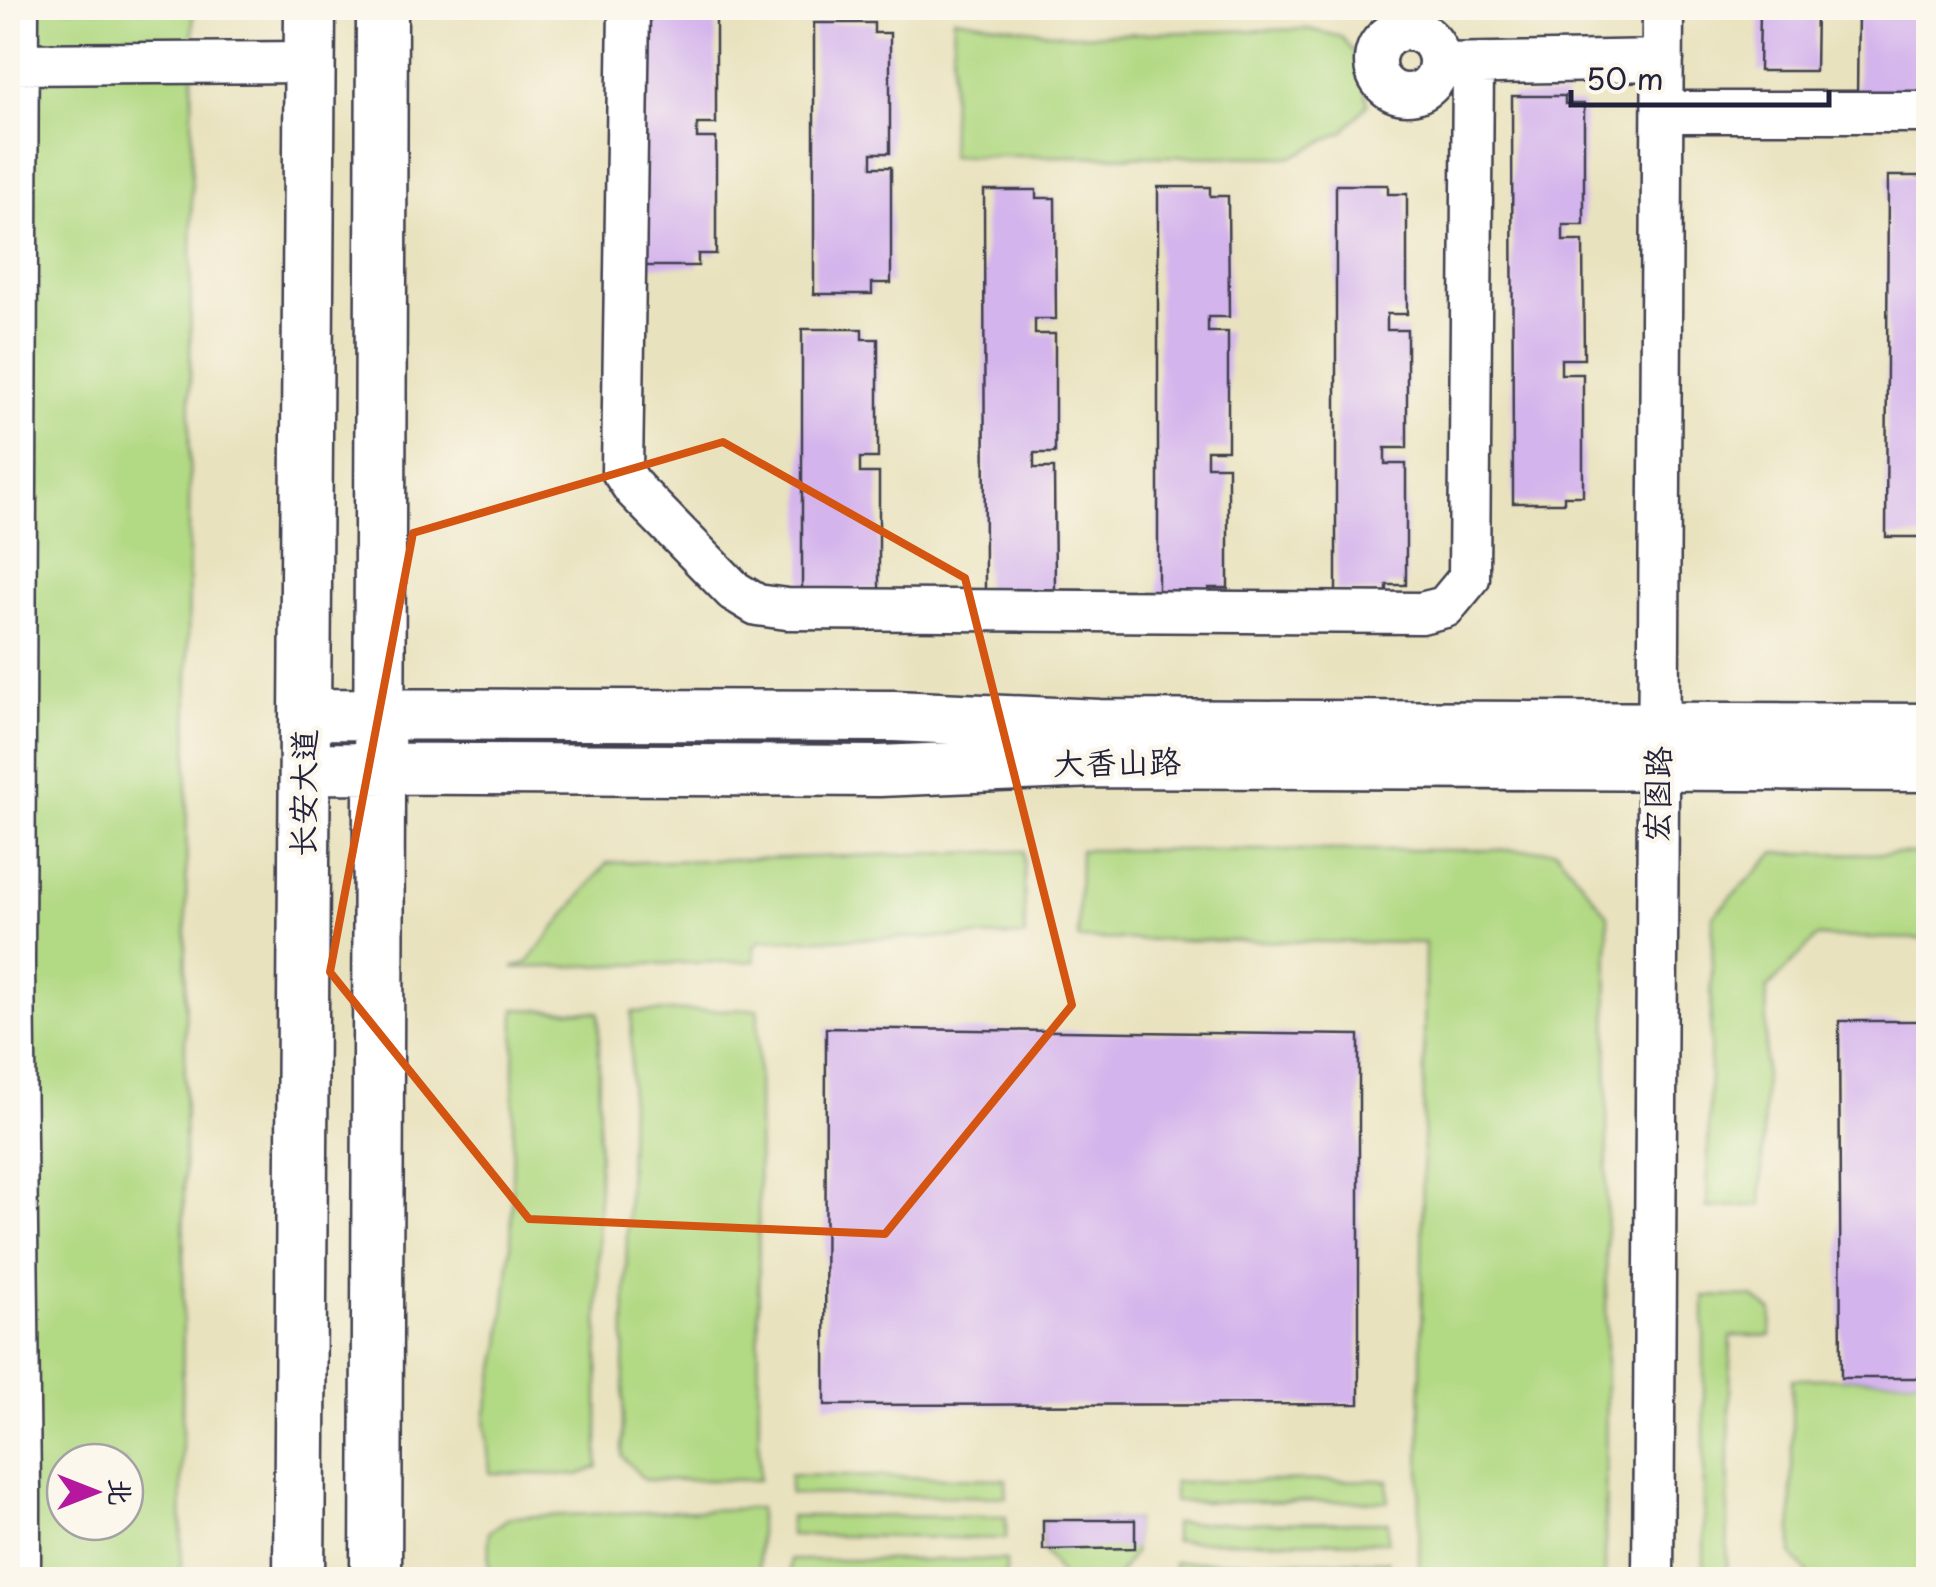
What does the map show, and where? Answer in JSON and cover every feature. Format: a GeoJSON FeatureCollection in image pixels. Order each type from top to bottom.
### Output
{"type":"FeatureCollection","features":[{"type":"Feature","properties":{"kind":"main road","name":"长安大道"},"geometry":{"type":"LineString","coordinates":[[299,1580],[310,8]]}},
{"type":"Feature","properties":{"kind":"main road"},"geometry":{"type":"LineString","coordinates":[[376,1580],[382,8]]}},
{"type":"Feature","properties":{"kind":"main road","name":"大香山路"},"geometry":{"type":"LineString","coordinates":[[305,714],[894,716],[1659,744],[1928,766]]}},
{"type":"Feature","properties":{"kind":"main road","name":"大香山路"},"geometry":{"type":"LineString","coordinates":[[305,768],[880,771],[1659,744],[1928,728]]}},
{"type":"Feature","properties":{"kind":"street"},"geometry":{"type":"LineString","coordinates":[[18,8],[14,64],[11,964],[14,1490],[20,1580]]}},
{"type":"Feature","properties":{"kind":"street"},"geometry":{"type":"LineString","coordinates":[[629,8],[622,471],[634,489],[734,592],[757,605],[787,609],[1421,613],[1445,607],[1469,578],[1456,64],[1417,30],[1380,22],[1375,66],[1393,91],[1423,90],[1456,64],[1663,60]]}},
{"type":"Feature","properties":{"kind":"street","name":"宏图路"},"geometry":{"type":"LineString","coordinates":[[1652,1580],[1663,8]]}},
{"type":"Feature","properties":{"kind":"street"},"geometry":{"type":"LineString","coordinates":[[14,64],[309,62]]}},
{"type":"Feature","properties":{"kind":"street"},"geometry":{"type":"LineString","coordinates":[[1663,112],[1928,112]]}},
{"type":"Feature","properties":{"kind":"highlighted area"},"geometry":{"type":"Polygon","coordinates":[[[723,442],[965,578],[1072,1005],[885,1234],[529,1219],[330,972],[413,533],[723,442]]]}},
{"type":"Feature","properties":{"kind":"green space"},"geometry":{"type":"Polygon","coordinates":[[[8,8],[193,8],[181,1579],[8,1580],[8,8]]]}},
{"type":"Feature","properties":{"kind":"green space"},"geometry":{"type":"Polygon","coordinates":[[[954,18],[1068,35],[1309,29],[1342,37],[1358,58],[1368,103],[1344,131],[1292,157],[950,156],[954,18]]]}},
{"type":"Feature","properties":{"kind":"green space"},"geometry":{"type":"Polygon","coordinates":[[[1080,850],[1556,850],[1608,915],[1605,1579],[1419,1579],[1425,943],[1078,939],[1080,850]]]}},
{"type":"Feature","properties":{"kind":"green space"},"geometry":{"type":"Polygon","coordinates":[[[1024,851],[1025,936],[760,940],[754,947],[755,961],[513,968],[528,962],[607,863],[1024,851]]]}},
{"type":"Feature","properties":{"kind":"green space"},"geometry":{"type":"Polygon","coordinates":[[[1775,853],[1928,854],[1928,939],[1817,937],[1767,989],[1761,1205],[1707,1208],[1713,916],[1775,853]]]}},
{"type":"Feature","properties":{"kind":"green space"},"geometry":{"type":"Polygon","coordinates":[[[515,1009],[599,1012],[598,1467],[578,1475],[490,1473],[485,1417],[501,1344],[511,1245],[515,1009]]]}},
{"type":"Feature","properties":{"kind":"green space"},"geometry":{"type":"Polygon","coordinates":[[[758,1009],[759,1480],[644,1480],[622,1456],[632,1012],[758,1009]]]}},
{"type":"Feature","properties":{"kind":"green space"},"geometry":{"type":"Polygon","coordinates":[[[1704,1296],[1753,1297],[1772,1311],[1771,1336],[1731,1336],[1727,1574],[1766,1575],[1768,1579],[1704,1579],[1704,1296]]]}},
{"type":"Feature","properties":{"kind":"green space"},"geometry":{"type":"Polygon","coordinates":[[[1928,1378],[1928,1579],[1813,1579],[1792,1555],[1792,1379],[1928,1378]]]}},
{"type":"Feature","properties":{"kind":"green space"},"geometry":{"type":"Polygon","coordinates":[[[790,1475],[1006,1479],[1006,1497],[790,1494],[790,1475]]]}},
{"type":"Feature","properties":{"kind":"green space"},"geometry":{"type":"Polygon","coordinates":[[[1388,1480],[1388,1501],[1174,1502],[1174,1482],[1388,1480]]]}},
{"type":"Feature","properties":{"kind":"green space"},"geometry":{"type":"Polygon","coordinates":[[[759,1508],[759,1579],[488,1579],[489,1532],[510,1517],[759,1508]]]}},
{"type":"Feature","properties":{"kind":"green space"},"geometry":{"type":"Polygon","coordinates":[[[790,1516],[1006,1517],[1006,1539],[790,1535],[790,1516]]]}},
{"type":"Feature","properties":{"kind":"green space"},"geometry":{"type":"Polygon","coordinates":[[[1043,1520],[1135,1520],[1134,1553],[1115,1579],[1064,1579],[1043,1550],[1043,1520]]]}},
{"type":"Feature","properties":{"kind":"green space"},"geometry":{"type":"Polygon","coordinates":[[[1388,1522],[1388,1542],[1174,1541],[1174,1523],[1388,1522]]]}},
{"type":"Feature","properties":{"kind":"green space"},"geometry":{"type":"Polygon","coordinates":[[[790,1560],[1006,1560],[1006,1579],[790,1579],[790,1560]]]}},
{"type":"Feature","properties":{"kind":"green space"},"geometry":{"type":"Polygon","coordinates":[[[1388,1561],[1388,1579],[1174,1579],[1174,1562],[1388,1561]]]}},
{"type":"Feature","properties":{"kind":"building"},"geometry":{"type":"Polygon","coordinates":[[[639,8],[716,8],[716,124],[697,124],[697,138],[716,138],[716,254],[698,254],[698,266],[639,266],[639,8]]]}},
{"type":"Feature","properties":{"kind":"building"},"geometry":{"type":"Polygon","coordinates":[[[1760,8],[1816,8],[1815,71],[1759,71],[1760,8]]]}},
{"type":"Feature","properties":{"kind":"building"},"geometry":{"type":"Polygon","coordinates":[[[1858,8],[1928,8],[1928,98],[1857,98],[1858,8]]]}},
{"type":"Feature","properties":{"kind":"building"},"geometry":{"type":"Polygon","coordinates":[[[814,23],[874,23],[874,33],[890,33],[890,153],[872,153],[872,167],[891,167],[891,283],[872,283],[872,294],[814,294],[814,23]]]}},
{"type":"Feature","properties":{"kind":"building"},"geometry":{"type":"Polygon","coordinates":[[[1512,96],[1565,96],[1565,104],[1584,104],[1584,225],[1563,225],[1563,241],[1583,241],[1584,359],[1561,359],[1561,374],[1583,374],[1583,496],[1564,496],[1564,503],[1513,503],[1512,96]]]}},
{"type":"Feature","properties":{"kind":"building"},"geometry":{"type":"Polygon","coordinates":[[[1888,176],[1928,176],[1928,537],[1886,537],[1888,176]]]}},
{"type":"Feature","properties":{"kind":"building"},"geometry":{"type":"Polygon","coordinates":[[[1336,185],[1388,185],[1388,194],[1407,194],[1407,314],[1387,314],[1387,330],[1407,330],[1407,448],[1385,448],[1385,464],[1406,464],[1406,585],[1387,585],[1387,592],[1336,592],[1336,185]]]}},
{"type":"Feature","properties":{"kind":"building"},"geometry":{"type":"Polygon","coordinates":[[[1158,187],[1210,187],[1210,196],[1228,196],[1229,317],[1208,317],[1208,332],[1228,332],[1228,450],[1207,450],[1207,466],[1228,466],[1228,588],[1209,588],[1209,595],[1158,595],[1158,187]]]}},
{"type":"Feature","properties":{"kind":"building"},"geometry":{"type":"Polygon","coordinates":[[[984,190],[1036,190],[1036,198],[1055,198],[1056,319],[1035,319],[1035,334],[1055,334],[1055,453],[1034,453],[1034,468],[1054,468],[1055,590],[1036,590],[1036,597],[985,597],[984,190]]]}},
{"type":"Feature","properties":{"kind":"building"},"geometry":{"type":"Polygon","coordinates":[[[802,329],[862,329],[862,339],[878,339],[878,458],[860,458],[860,473],[879,473],[879,589],[861,589],[861,600],[802,600],[802,329]]]}},
{"type":"Feature","properties":{"kind":"building"},"geometry":{"type":"Polygon","coordinates":[[[1839,1021],[1928,1021],[1928,1378],[1841,1378],[1839,1021]]]}},
{"type":"Feature","properties":{"kind":"building"},"geometry":{"type":"Polygon","coordinates":[[[826,1028],[1359,1035],[1359,1404],[825,1405],[826,1028]]]}},
{"type":"Feature","properties":{"kind":"building"},"geometry":{"type":"Polygon","coordinates":[[[1043,1520],[1135,1520],[1135,1548],[1043,1550],[1043,1520]]]}}]}
